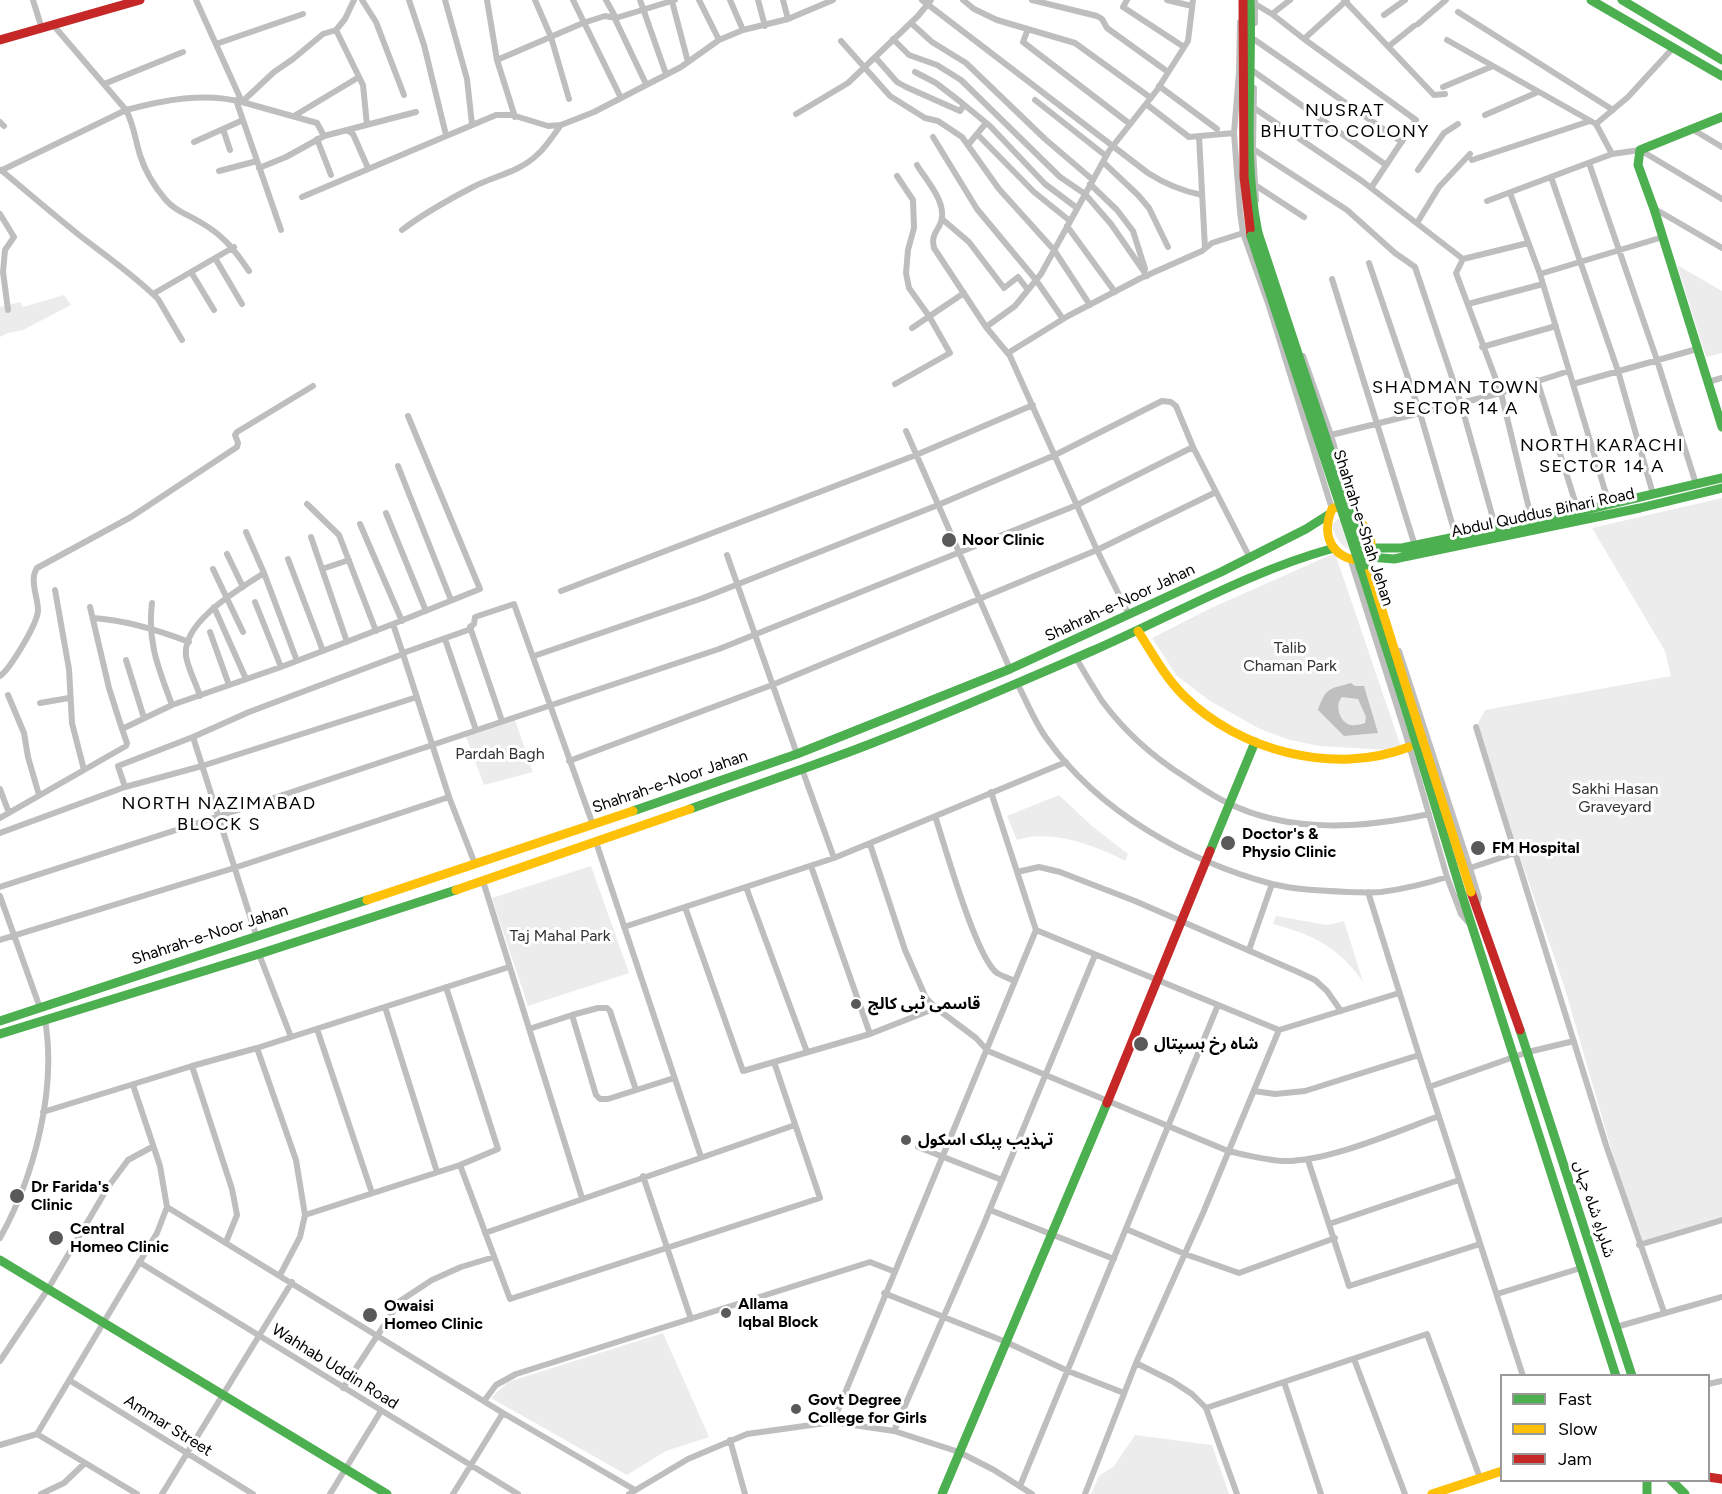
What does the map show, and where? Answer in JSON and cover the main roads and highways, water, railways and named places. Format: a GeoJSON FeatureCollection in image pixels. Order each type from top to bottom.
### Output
{"type":"FeatureCollection","features":[{"type":"Feature","properties":{"kind":"main road"},"geometry":{"type":"LineString","coordinates":[[0,40],[54,26],[120,3],[141,0]]}},
{"type":"Feature","properties":{"kind":"main road","name":"Shahrah-e-Shah Jehan"},"geometry":{"type":"LineString","coordinates":[[1241,0],[1245,42],[1243,161],[1245,202],[1251,236],[1466,894],[1477,910],[1528,1052]]}},
{"type":"Feature","properties":{"kind":"main road"},"geometry":{"type":"LineString","coordinates":[[1591,0],[1722,76]]}},
{"type":"Feature","properties":{"kind":"main road"},"geometry":{"type":"LineString","coordinates":[[1622,0],[1722,60]]}},
{"type":"Feature","properties":{"kind":"main road","name":"Shahrah-e-Shah Jehan"},"geometry":{"type":"LineString","coordinates":[[1253,1],[1249,149],[1252,201],[1256,224],[1368,566],[1466,894],[1470,924],[1513,1057]]}},
{"type":"Feature","properties":{"kind":"main road"},"geometry":{"type":"LineString","coordinates":[[1722,117],[1640,150],[1638,165],[1722,424]]}},
{"type":"Feature","properties":{"kind":"main road","name":"Abdul Quddus Bihari Road"},"geometry":{"type":"LineString","coordinates":[[1370,555],[1722,478]]}},
{"type":"Feature","properties":{"kind":"main road","name":"Abdul Quddus Bihari Road"},"geometry":{"type":"LineString","coordinates":[[1370,555],[1394,559],[1640,508],[1722,488]]}},
{"type":"Feature","properties":{"kind":"main road"},"geometry":{"type":"LineString","coordinates":[[1339,507],[1354,514],[1369,537],[1370,555],[1351,561],[1337,553],[1328,535],[1330,512],[1339,507]]}},
{"type":"Feature","properties":{"kind":"main road","name":"Shahrah-e-Noor Jahan"},"geometry":{"type":"LineString","coordinates":[[0,1021],[593,825],[797,754],[862,726],[1010,669],[1129,615],[1250,558],[1330,512]]}},
{"type":"Feature","properties":{"kind":"main road","name":"Shahrah-e-Noor Jahan"},"geometry":{"type":"LineString","coordinates":[[0,1035],[483,881],[802,769],[976,701],[1138,631],[1228,588],[1308,555],[1334,549]]}},
{"type":"Feature","properties":{"kind":"main road"},"geometry":{"type":"LineString","coordinates":[[1221,572],[1228,588]]}},
{"type":"Feature","properties":{"kind":"main road"},"geometry":{"type":"LineString","coordinates":[[1138,631],[1170,679],[1184,695],[1213,718],[1255,742],[1304,755],[1334,759],[1379,756],[1409,747]]}},
{"type":"Feature","properties":{"kind":"main road"},"geometry":{"type":"LineString","coordinates":[[969,686],[976,701]]}},
{"type":"Feature","properties":{"kind":"main road"},"geometry":{"type":"LineString","coordinates":[[862,726],[869,744]]}},
{"type":"Feature","properties":{"kind":"main road"},"geometry":{"type":"LineString","coordinates":[[942,1494],[1053,1234],[1255,742]]}},
{"type":"Feature","properties":{"kind":"main road"},"geometry":{"type":"LineString","coordinates":[[670,798],[676,814]]}},
{"type":"Feature","properties":{"kind":"main road"},"geometry":{"type":"LineString","coordinates":[[396,890],[402,907]]}},
{"type":"Feature","properties":{"kind":"main road","name":"شاہراہِ شاہ جہاں"},"geometry":{"type":"LineString","coordinates":[[1528,1052],[1631,1374]]}},
{"type":"Feature","properties":{"kind":"main road","name":"شاہراہِ شاہ جہاں"},"geometry":{"type":"LineString","coordinates":[[1513,1057],[1615,1374]]}},
{"type":"Feature","properties":{"kind":"main road"},"geometry":{"type":"LineString","coordinates":[[0,1260],[387,1494]]}},
{"type":"Feature","properties":{"kind":"main road"},"geometry":{"type":"LineString","coordinates":[[1432,1494],[1500,1472]]}},
{"type":"Feature","properties":{"kind":"main road"},"geometry":{"type":"LineString","coordinates":[[1673,1482],[1685,1494]]}},
{"type":"Feature","properties":{"kind":"place","name":"Noor Clinic"},"geometry":{"type":"Point","coordinates":[949,540]}},
{"type":"Feature","properties":{"kind":"place","name":"Doctor's & Physio Clinic"},"geometry":{"type":"Point","coordinates":[1228,843]}},
{"type":"Feature","properties":{"kind":"place","name":"FM Hospital"},"geometry":{"type":"Point","coordinates":[1478,848]}},
{"type":"Feature","properties":{"kind":"place","name":"قاسمی ٹبی کالج"},"geometry":{"type":"Point","coordinates":[856,1004]}},
{"type":"Feature","properties":{"kind":"place","name":"شاہ رخ ہسپتال"},"geometry":{"type":"Point","coordinates":[1141,1044]}},
{"type":"Feature","properties":{"kind":"place","name":"تہذیب پبلک اسکول"},"geometry":{"type":"Point","coordinates":[906,1140]}},
{"type":"Feature","properties":{"kind":"place","name":"Dr Farida's Clinic"},"geometry":{"type":"Point","coordinates":[17,1196]}},
{"type":"Feature","properties":{"kind":"place","name":"Central Homeo Clinic"},"geometry":{"type":"Point","coordinates":[56,1238]}},
{"type":"Feature","properties":{"kind":"place","name":"Allama Iqbal Block"},"geometry":{"type":"Point","coordinates":[726,1313]}},
{"type":"Feature","properties":{"kind":"place","name":"Owaisi Homeo Clinic"},"geometry":{"type":"Point","coordinates":[370,1315]}},
{"type":"Feature","properties":{"kind":"place","name":"Govt Degree College for Girls"},"geometry":{"type":"Point","coordinates":[796,1409]}},
{"type":"Feature","properties":{"kind":"district","name":"NUSRAT BHUTTO COLONY"},"geometry":{"type":"Point","coordinates":[1345,121]}},
{"type":"Feature","properties":{"kind":"district","name":"SHADMAN TOWN SECTOR 14 A"},"geometry":{"type":"Point","coordinates":[1456,398]}},
{"type":"Feature","properties":{"kind":"district","name":"NORTH KARACHI SECTOR 14 A"},"geometry":{"type":"Point","coordinates":[1602,456]}},
{"type":"Feature","properties":{"kind":"district","name":"NORTH NAZIMABAD BLOCK S"},"geometry":{"type":"Point","coordinates":[219,814]}},
{"type":"Feature","properties":{"kind":"park label","name":"Talib Chaman Park"},"geometry":{"type":"Point","coordinates":[1290,657]}},
{"type":"Feature","properties":{"kind":"park label","name":"Pardah Bagh"},"geometry":{"type":"Point","coordinates":[500,754]}},
{"type":"Feature","properties":{"kind":"park label","name":"Sakhi Hasan Graveyard"},"geometry":{"type":"Point","coordinates":[1615,798]}},
{"type":"Feature","properties":{"kind":"park label","name":"Taj Mahal Park"},"geometry":{"type":"Point","coordinates":[560,936]}}]}
